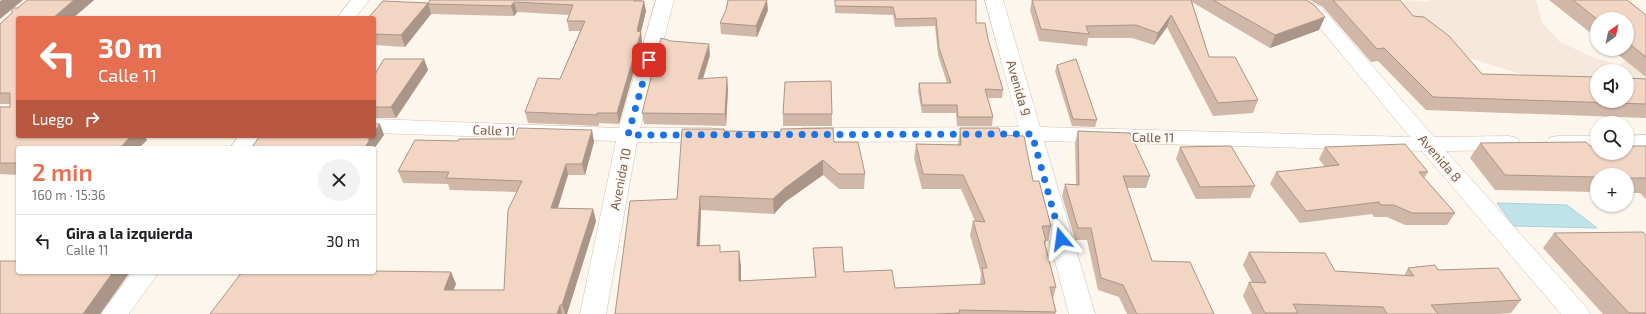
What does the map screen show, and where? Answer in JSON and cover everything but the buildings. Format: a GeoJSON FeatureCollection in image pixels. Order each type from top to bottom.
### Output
{"type":"FeatureCollection","features":[{"type":"Feature","properties":{"kind":"street"},"geometry":{"type":"LineString","coordinates":[[348,16],[360,0]]}},
{"type":"Feature","properties":{"kind":"street","name":"Avenida 10"},"geometry":{"type":"LineString","coordinates":[[593,314],[628,135],[665,0]]}},
{"type":"Feature","properties":{"kind":"street","name":"Avenida 9"},"geometry":{"type":"LineString","coordinates":[[994,0],[1082,314]]}},
{"type":"Feature","properties":{"kind":"street","name":"Avenida 8"},"geometry":{"type":"LineString","coordinates":[[1293,2],[1316,12],[1428,144],[1577,314]]}},
{"type":"Feature","properties":{"kind":"street","name":"Calle 11"},"geometry":{"type":"LineString","coordinates":[[376,126],[628,135],[731,135]]}},
{"type":"Feature","properties":{"kind":"street","name":"Calle 11"},"geometry":{"type":"LineString","coordinates":[[786,135],[1032,134],[1428,144],[1590,143]]}},
{"type":"Feature","properties":{"kind":"street"},"geometry":{"type":"LineString","coordinates":[[1634,143],[1646,142]]}},
{"type":"Feature","properties":{"kind":"street"},"geometry":{"type":"LineString","coordinates":[[114,314],[144,274]]}},
{"type":"Feature","properties":{"kind":"shaded area"},"geometry":{"type":"Polygon","coordinates":[[[1406,0],[1429,2],[1428,0],[1536,0],[1542,23],[1560,42],[1592,57],[1616,64],[1590,64],[1590,87],[1563,87],[1434,47],[1389,12],[1406,0]]]}},
{"type":"Feature","properties":{"kind":"shaded area"},"geometry":{"type":"Polygon","coordinates":[[[1625,61],[1634,64],[1620,64],[1625,61]]]}},
{"type":"Feature","properties":{"kind":"shaded area"},"geometry":{"type":"Polygon","coordinates":[[[1634,64],[1646,68],[1646,88],[1634,88],[1634,64]]]}},
{"type":"Feature","properties":{"kind":"water"},"geometry":{"type":"Polygon","coordinates":[[[1497,203],[1567,205],[1597,228],[1514,226],[1497,203]]]}},
{"type":"Feature","properties":{"kind":"route"},"geometry":{"type":"LineString","coordinates":[[649,60],[628,135],[1032,134],[1061,239]]}}]}
